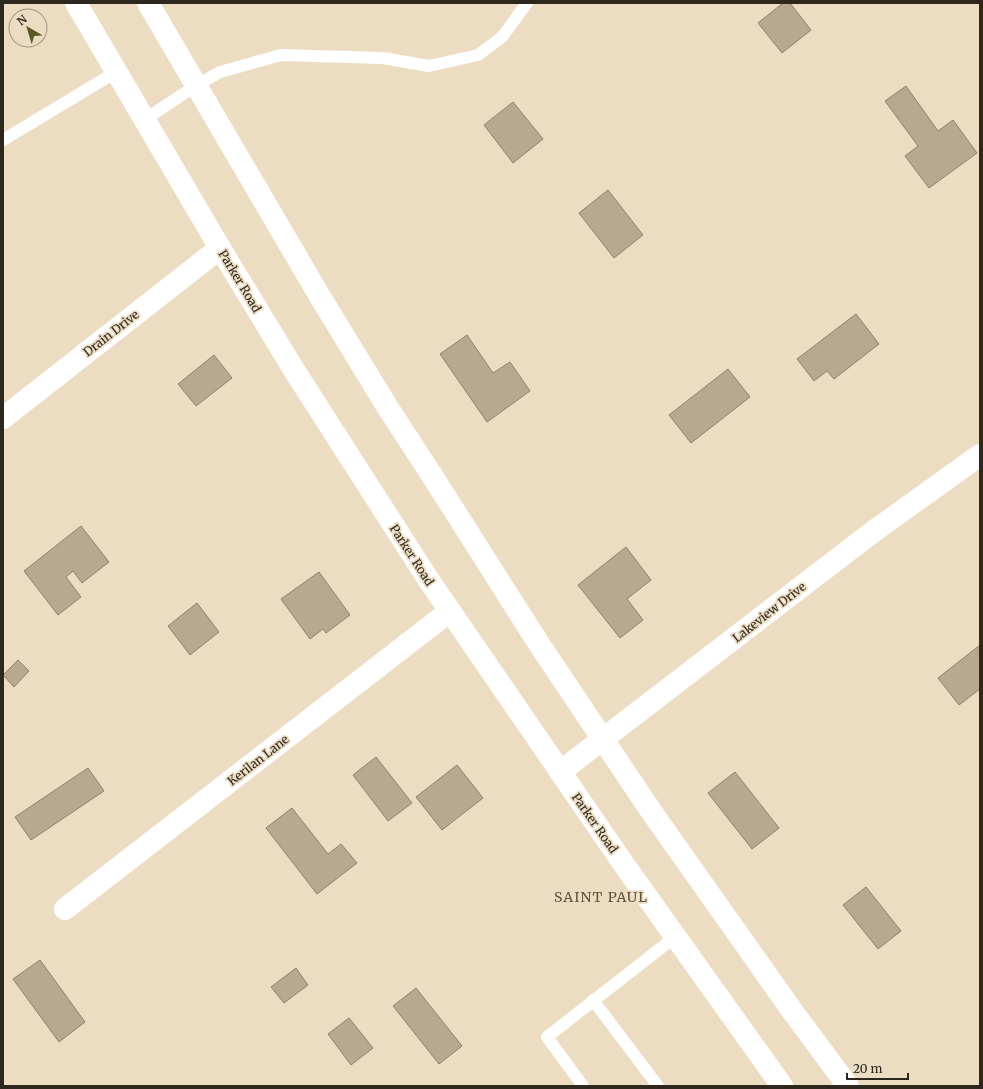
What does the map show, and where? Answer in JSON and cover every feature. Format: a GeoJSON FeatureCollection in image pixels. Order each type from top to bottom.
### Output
{"type":"FeatureCollection","features":[{"type":"Feature","properties":{"kind":"main road","name":"Parker Road"},"geometry":{"type":"LineString","coordinates":[[76,3],[220,248],[298,376],[428,579],[560,772],[782,1086]]}},
{"type":"Feature","properties":{"kind":"main road"},"geometry":{"type":"LineString","coordinates":[[148,3],[319,295],[388,408],[434,477],[542,650],[650,811],[793,1012],[848,1086]]}},
{"type":"Feature","properties":{"kind":"main road","name":"Drain Drive"},"geometry":{"type":"LineString","coordinates":[[3,418],[220,248]]}},
{"type":"Feature","properties":{"kind":"main road","name":"Lakeview Drive"},"geometry":{"type":"LineString","coordinates":[[560,772],[874,531],[980,455]]}},
{"type":"Feature","properties":{"kind":"main road","name":"Kerilan Lane"},"geometry":{"type":"LineString","coordinates":[[65,909],[450,612]]}},
{"type":"Feature","properties":{"kind":"lane"},"geometry":{"type":"LineString","coordinates":[[144,120],[197,85],[220,72],[281,55],[383,58],[430,66],[478,55],[502,37],[527,3]]}},
{"type":"Feature","properties":{"kind":"lane"},"geometry":{"type":"LineString","coordinates":[[3,140],[116,72]]}},
{"type":"Feature","properties":{"kind":"lane"},"geometry":{"type":"LineString","coordinates":[[583,1086],[547,1037],[676,937]]}},
{"type":"Feature","properties":{"kind":"lane"},"geometry":{"type":"LineString","coordinates":[[593,1000],[658,1086]]}},
{"type":"Feature","properties":{"kind":"building"},"geometry":{"type":"Polygon","coordinates":[[[783,3],[790,3],[811,30],[782,53],[758,23],[783,3]]]}},
{"type":"Feature","properties":{"kind":"building"},"geometry":{"type":"Polygon","coordinates":[[[906,86],[938,131],[953,120],[977,153],[929,188],[905,156],[918,146],[885,101],[906,86]]]}},
{"type":"Feature","properties":{"kind":"building"},"geometry":{"type":"Polygon","coordinates":[[[513,102],[543,139],[513,163],[484,125],[513,102]]]}},
{"type":"Feature","properties":{"kind":"building"},"geometry":{"type":"Polygon","coordinates":[[[608,190],[643,235],[614,258],[579,213],[608,190]]]}},
{"type":"Feature","properties":{"kind":"building"},"geometry":{"type":"Polygon","coordinates":[[[856,314],[879,344],[834,379],[827,371],[814,381],[797,359],[856,314]]]}},
{"type":"Feature","properties":{"kind":"building"},"geometry":{"type":"Polygon","coordinates":[[[467,335],[493,373],[510,362],[530,391],[487,422],[440,354],[467,335]]]}},
{"type":"Feature","properties":{"kind":"building"},"geometry":{"type":"Polygon","coordinates":[[[214,355],[232,378],[196,406],[178,384],[214,355]]]}},
{"type":"Feature","properties":{"kind":"building"},"geometry":{"type":"Polygon","coordinates":[[[728,369],[750,397],[691,443],[669,415],[728,369]]]}},
{"type":"Feature","properties":{"kind":"building"},"geometry":{"type":"Polygon","coordinates":[[[81,526],[109,562],[82,583],[73,571],[66,577],[81,597],[58,615],[24,571],[81,526]]]}},
{"type":"Feature","properties":{"kind":"building"},"geometry":{"type":"Polygon","coordinates":[[[626,547],[651,580],[627,599],[643,620],[620,638],[578,585],[626,547]]]}},
{"type":"Feature","properties":{"kind":"building"},"geometry":{"type":"Polygon","coordinates":[[[319,572],[350,615],[326,633],[323,629],[310,639],[281,599],[319,572]]]}},
{"type":"Feature","properties":{"kind":"building"},"geometry":{"type":"Polygon","coordinates":[[[197,603],[219,632],[190,655],[168,626],[197,603]]]}},
{"type":"Feature","properties":{"kind":"building"},"geometry":{"type":"Polygon","coordinates":[[[980,645],[980,689],[959,705],[938,678],[980,645]]]}},
{"type":"Feature","properties":{"kind":"building"},"geometry":{"type":"Polygon","coordinates":[[[18,660],[29,671],[14,687],[3,675],[18,660]]]}},
{"type":"Feature","properties":{"kind":"building"},"geometry":{"type":"Polygon","coordinates":[[[376,757],[412,803],[388,821],[353,775],[376,757]]]}},
{"type":"Feature","properties":{"kind":"building"},"geometry":{"type":"Polygon","coordinates":[[[457,765],[483,798],[442,830],[416,797],[457,765]]]}},
{"type":"Feature","properties":{"kind":"building"},"geometry":{"type":"Polygon","coordinates":[[[88,768],[104,791],[31,840],[15,817],[88,768]]]}},
{"type":"Feature","properties":{"kind":"building"},"geometry":{"type":"Polygon","coordinates":[[[735,772],[779,828],[752,849],[708,793],[735,772]]]}},
{"type":"Feature","properties":{"kind":"building"},"geometry":{"type":"Polygon","coordinates":[[[292,808],[328,854],[341,844],[357,863],[317,894],[266,828],[292,808]]]}},
{"type":"Feature","properties":{"kind":"building"},"geometry":{"type":"Polygon","coordinates":[[[866,887],[901,931],[878,949],[843,905],[866,887]]]}},
{"type":"Feature","properties":{"kind":"building"},"geometry":{"type":"Polygon","coordinates":[[[40,960],[85,1022],[59,1042],[13,979],[40,960]]]}},
{"type":"Feature","properties":{"kind":"building"},"geometry":{"type":"Polygon","coordinates":[[[296,968],[308,985],[284,1003],[271,987],[296,968]]]}},
{"type":"Feature","properties":{"kind":"building"},"geometry":{"type":"Polygon","coordinates":[[[416,988],[462,1046],[439,1064],[393,1006],[416,988]]]}},
{"type":"Feature","properties":{"kind":"building"},"geometry":{"type":"Polygon","coordinates":[[[349,1018],[373,1048],[351,1065],[328,1034],[349,1018]]]}},
{"type":"Feature","properties":{"kind":"district","name":"SAINT PAUL"},"geometry":{"type":"Point","coordinates":[601,897]}}]}
